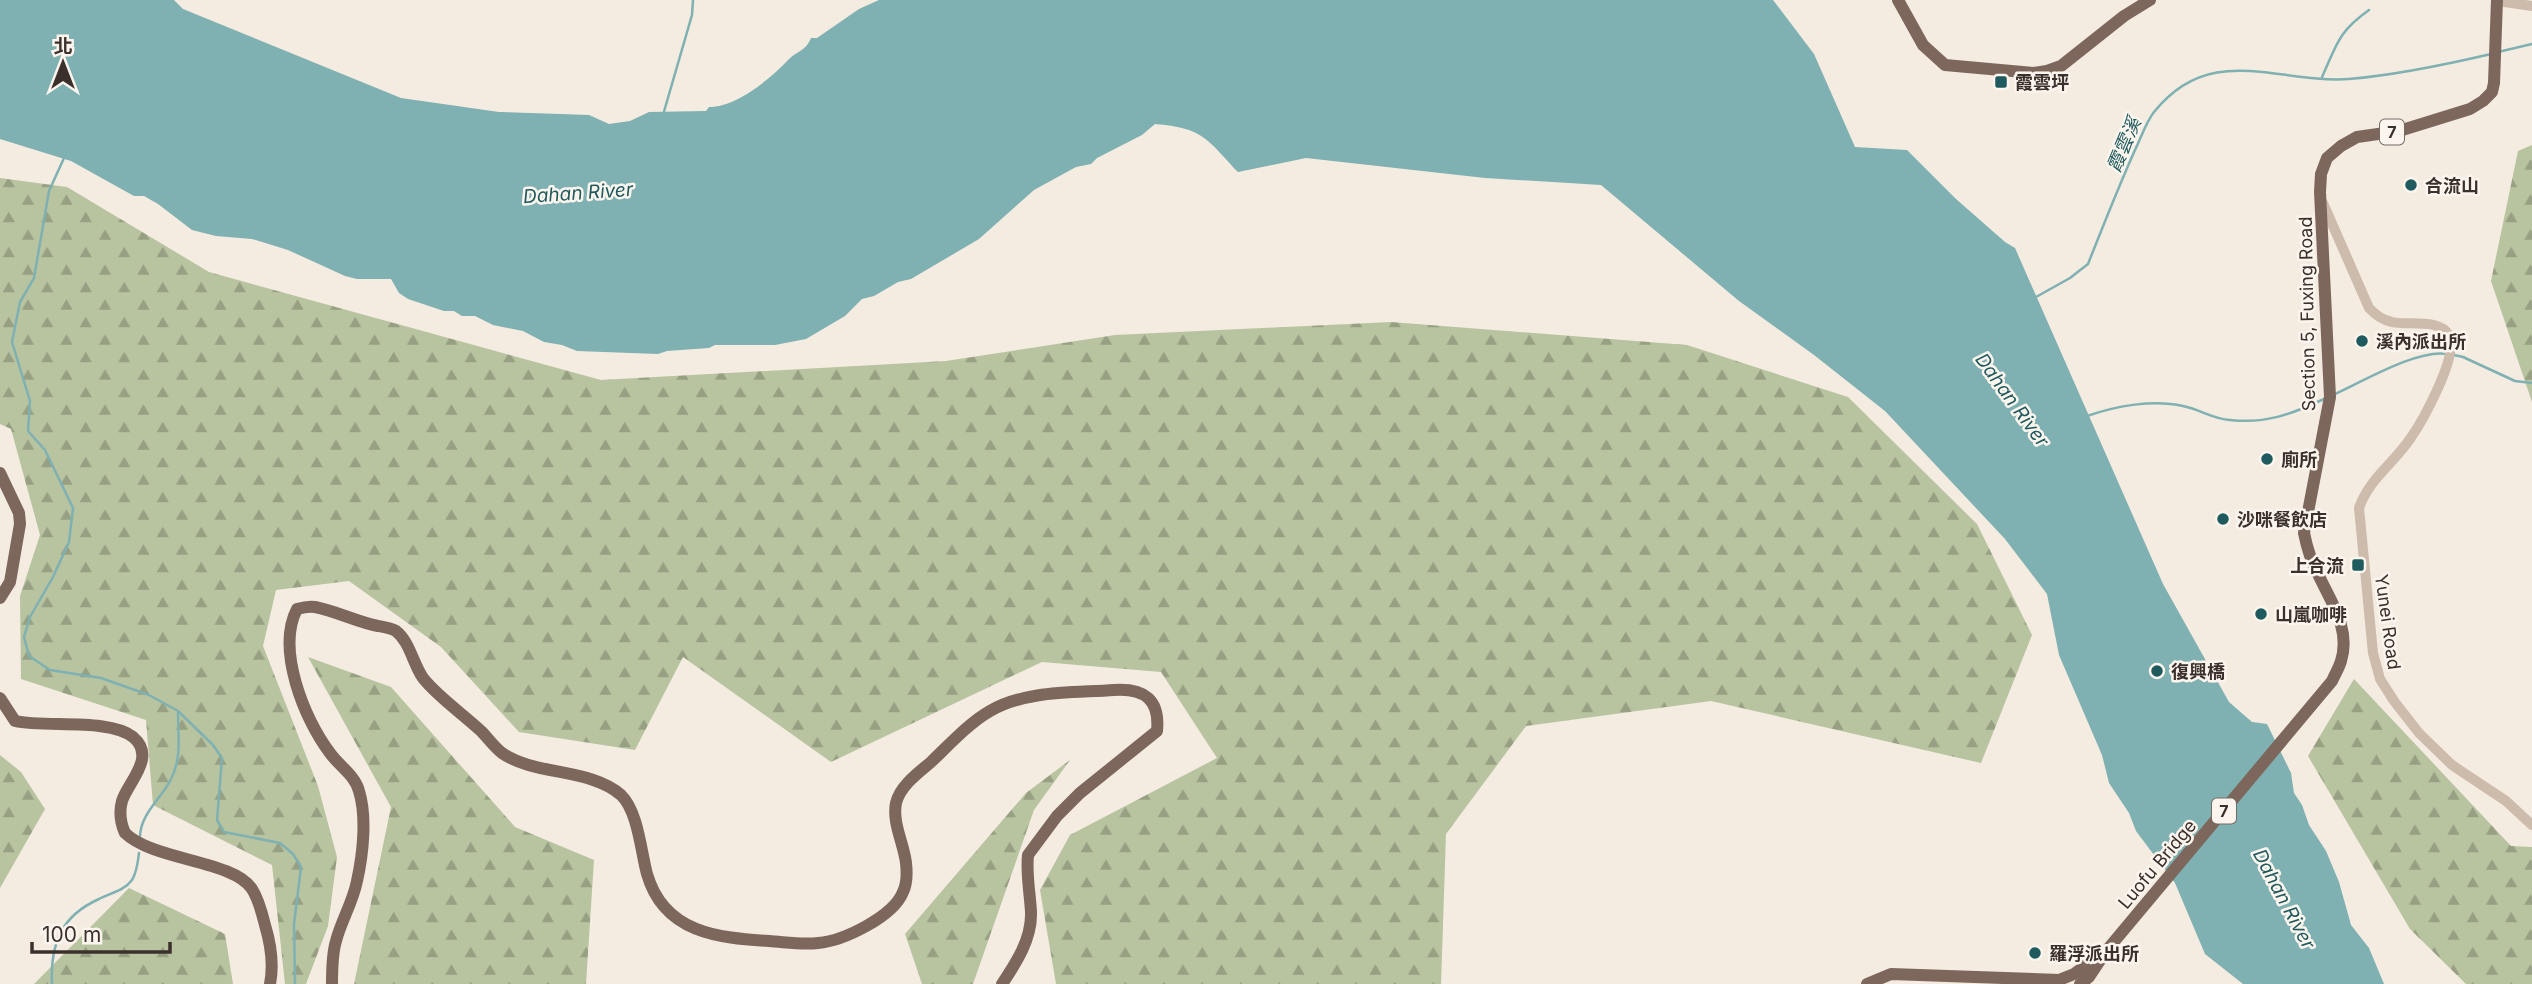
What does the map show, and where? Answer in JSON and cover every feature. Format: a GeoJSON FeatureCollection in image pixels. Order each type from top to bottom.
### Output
{"type":"FeatureCollection","features":[{"type":"Feature","properties":{"kind":"main road"},"geometry":{"type":"LineString","coordinates":[[1898,0],[1923,45],[1945,65],[2034,73],[2061,66],[2124,16],[2150,0]]}},
{"type":"Feature","properties":{"kind":"main road","name":"Section 5, Fuxing Road"},"geometry":{"type":"LineString","coordinates":[[2326,688],[2342,660],[2343,638],[2339,616],[2317,574],[2304,533],[2330,397],[2321,174],[2327,158],[2357,137],[2399,131],[2470,109],[2483,101],[2492,92],[2494,83],[2498,4]]}},
{"type":"Feature","properties":{"kind":"main road"},"geometry":{"type":"LineString","coordinates":[[0,472],[19,513],[20,524],[10,582],[0,598]]}},
{"type":"Feature","properties":{"kind":"main road"},"geometry":{"type":"LineString","coordinates":[[332,984],[335,943],[357,882],[362,802],[358,786],[352,777],[320,740],[295,682],[290,662],[291,620],[297,609],[306,606],[396,631],[423,678],[502,753],[534,767],[590,780],[622,796],[629,807],[655,895],[669,914],[695,929],[736,939],[817,943],[849,934],[886,914],[900,898],[906,884],[906,864],[896,819],[896,802],[905,786],[987,712],[1008,702],[1069,693],[1121,690],[1149,698],[1155,704],[1158,715],[1157,731],[1080,793],[1057,816],[1028,855],[1030,925],[1018,960],[1002,984]]}},
{"type":"Feature","properties":{"kind":"main road","name":"Luofu Bridge"},"geometry":{"type":"LineString","coordinates":[[2107,950],[2326,688]]}},
{"type":"Feature","properties":{"kind":"main road"},"geometry":{"type":"LineString","coordinates":[[0,698],[15,721],[101,727],[122,731],[133,737],[140,745],[141,762],[122,801],[120,817],[124,833],[140,843],[245,881],[253,890],[261,910],[271,947],[270,984]]}},
{"type":"Feature","properties":{"kind":"main road","name":"7"},"geometry":{"type":"LineString","coordinates":[[1867,984],[1891,979],[2059,981],[2074,974],[2107,950]]}},
{"type":"Feature","properties":{"kind":"main road","name":"7"},"geometry":{"type":"LineString","coordinates":[[2080,984],[2089,977],[2107,950]]}},
{"type":"Feature","properties":{"kind":"street"},"geometry":{"type":"LineString","coordinates":[[2498,4],[2532,6]]}},
{"type":"Feature","properties":{"kind":"street","name":"Yunei Road"},"geometry":{"type":"LineString","coordinates":[[2322,203],[2369,309],[2378,317],[2393,323],[2441,327],[2449,335],[2451,348],[2437,388],[2411,439],[2365,492],[2359,508],[2373,653],[2380,679],[2419,733],[2452,765],[2506,801],[2532,825]]}},
{"type":"Feature","properties":{"kind":"green space"},"geometry":{"type":"Polygon","coordinates":[[[2532,145],[2532,402],[2491,281],[2518,151],[2532,145]]]}},
{"type":"Feature","properties":{"kind":"green space"},"geometry":{"type":"Polygon","coordinates":[[[0,178],[67,187],[209,272],[601,380],[946,361],[1115,335],[1391,322],[1687,345],[1848,397],[1977,524],[2032,635],[1981,763],[1711,701],[1526,726],[1446,834],[1441,984],[1056,984],[1040,890],[1070,835],[1217,758],[1161,672],[1042,662],[831,762],[683,657],[635,750],[519,732],[441,647],[349,581],[276,590],[263,646],[318,786],[337,857],[328,926],[306,984],[285,984],[272,865],[153,805],[146,720],[21,679],[20,596],[40,535],[11,429],[0,424],[0,178]]]}},
{"type":"Feature","properties":{"kind":"green space"},"geometry":{"type":"Polygon","coordinates":[[[308,657],[391,687],[515,827],[594,860],[586,984],[354,984],[391,807],[308,657]]]}},
{"type":"Feature","properties":{"kind":"green space"},"geometry":{"type":"Polygon","coordinates":[[[2354,679],[2511,846],[2532,847],[2532,984],[2466,984],[2410,929],[2308,756],[2354,679]]]}},
{"type":"Feature","properties":{"kind":"green space"},"geometry":{"type":"Polygon","coordinates":[[[0,755],[21,772],[45,809],[0,888],[0,755]]]}},
{"type":"Feature","properties":{"kind":"green space"},"geometry":{"type":"Polygon","coordinates":[[[1070,760],[1034,810],[973,984],[922,984],[905,934],[1026,793],[1070,760]]]}},
{"type":"Feature","properties":{"kind":"green space"},"geometry":{"type":"Polygon","coordinates":[[[129,888],[225,934],[233,984],[34,984],[129,888]]]}},
{"type":"Feature","properties":{"kind":"water","name":"Dahan River"},"geometry":{"type":"Polygon","coordinates":[[[0,0],[174,0],[183,9],[401,98],[499,112],[589,115],[609,124],[630,121],[649,112],[706,111],[709,107],[720,106],[742,97],[804,48],[811,38],[817,38],[859,9],[879,0],[1773,0],[1814,54],[1855,147],[1907,150],[1956,199],[2015,248],[2163,584],[2229,702],[2252,722],[2267,724],[2291,773],[2294,793],[2302,805],[2309,825],[2326,851],[2339,882],[2351,925],[2369,948],[2384,984],[2243,984],[2205,954],[2175,883],[2136,831],[2129,813],[2109,783],[2102,755],[2059,655],[2047,594],[2005,539],[1885,411],[1739,301],[1601,185],[1485,178],[1306,158],[1238,172],[1210,143],[1194,132],[1155,124],[1142,135],[1097,158],[1091,164],[1076,167],[1034,190],[979,239],[911,279],[898,282],[874,296],[862,299],[845,316],[806,339],[775,345],[715,345],[658,354],[577,351],[544,342],[523,331],[493,325],[475,316],[462,316],[454,311],[444,311],[408,299],[399,293],[391,279],[357,279],[288,250],[252,239],[216,236],[192,230],[144,196],[134,196],[71,161],[0,139],[0,0]]]}},
{"type":"Feature","properties":{"kind":"waterway"},"geometry":{"type":"LineString","coordinates":[[663,115],[692,15],[693,0]]}},
{"type":"Feature","properties":{"kind":"waterway"},"geometry":{"type":"LineString","coordinates":[[2322,77],[2344,32],[2369,10]]}},
{"type":"Feature","properties":{"kind":"waterway","name":"霞雲溪"},"geometry":{"type":"LineString","coordinates":[[2498,52],[2532,44]]}},
{"type":"Feature","properties":{"kind":"waterway","name":"霞雲溪"},"geometry":{"type":"LineString","coordinates":[[2036,297],[2070,278],[2088,264],[2151,116],[2176,90],[2198,78],[2222,72],[2246,71],[2349,79],[2420,69],[2491,54]]}},
{"type":"Feature","properties":{"kind":"waterway"},"geometry":{"type":"LineString","coordinates":[[64,158],[49,191],[34,278],[20,302],[12,342],[30,401],[28,431],[45,450],[73,508],[69,542],[30,617],[24,637],[29,656],[50,670],[101,678],[149,695],[178,711],[213,745],[222,758],[217,820],[224,832],[280,843],[293,854],[301,867],[294,924],[295,984]]}},
{"type":"Feature","properties":{"kind":"waterway"},"geometry":{"type":"LineString","coordinates":[[2333,395],[2405,361],[2421,356],[2447,354]]}},
{"type":"Feature","properties":{"kind":"waterway"},"geometry":{"type":"LineString","coordinates":[[2454,355],[2515,381],[2532,383]]}},
{"type":"Feature","properties":{"kind":"waterway"},"geometry":{"type":"LineString","coordinates":[[2087,416],[2110,409],[2159,403],[2189,407],[2224,419],[2255,421],[2290,413],[2324,399]]}},
{"type":"Feature","properties":{"kind":"waterway"},"geometry":{"type":"LineString","coordinates":[[140,836],[144,820],[167,786],[177,763],[178,713]]}},
{"type":"Feature","properties":{"kind":"waterway"},"geometry":{"type":"LineString","coordinates":[[52,984],[53,956],[60,933],[75,914],[86,906],[129,884],[135,874],[139,853]]}},
{"type":"Feature","properties":{"kind":"place","name":"霞雲坪"},"geometry":{"type":"Point","coordinates":[2001,82]}},
{"type":"Feature","properties":{"kind":"place","name":"合流山"},"geometry":{"type":"Point","coordinates":[2411,185]}},
{"type":"Feature","properties":{"kind":"place","name":"溪內派出所"},"geometry":{"type":"Point","coordinates":[2362,341]}},
{"type":"Feature","properties":{"kind":"place","name":"廁所"},"geometry":{"type":"Point","coordinates":[2267,459]}},
{"type":"Feature","properties":{"kind":"place","name":"沙咪餐飲店"},"geometry":{"type":"Point","coordinates":[2223,519]}},
{"type":"Feature","properties":{"kind":"place","name":"上合流"},"geometry":{"type":"Point","coordinates":[2358,565]}},
{"type":"Feature","properties":{"kind":"place","name":"山嵐咖啡"},"geometry":{"type":"Point","coordinates":[2261,614]}},
{"type":"Feature","properties":{"kind":"place","name":"復興橋"},"geometry":{"type":"Point","coordinates":[2157,671]}},
{"type":"Feature","properties":{"kind":"place","name":"羅浮派出所"},"geometry":{"type":"Point","coordinates":[2035,953]}}]}
